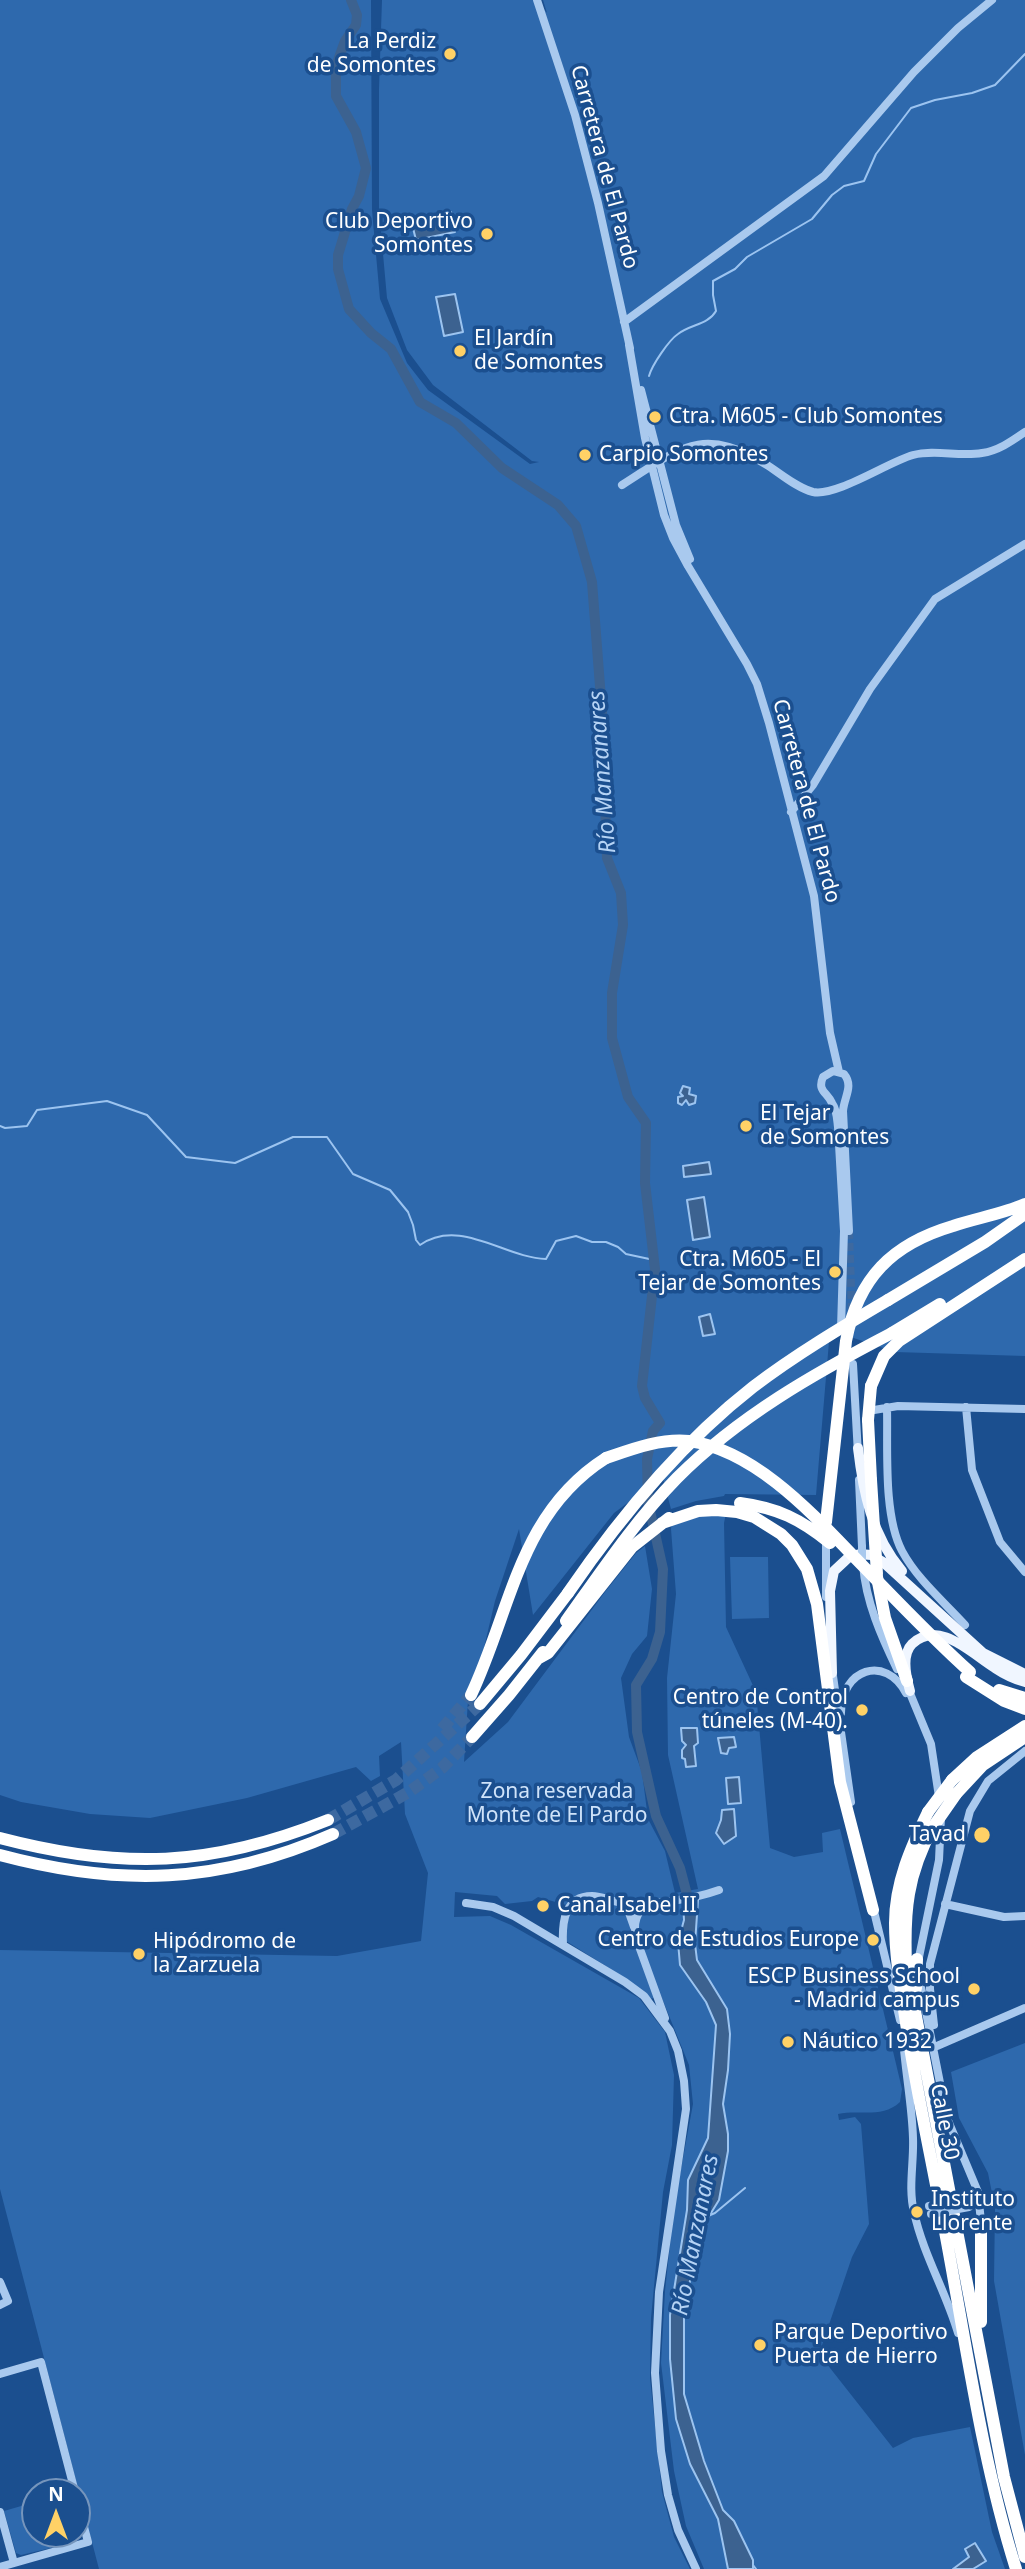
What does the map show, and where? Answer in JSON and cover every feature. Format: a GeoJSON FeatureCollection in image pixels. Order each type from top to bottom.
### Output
{"type":"FeatureCollection","features":[{"type":"Feature","properties":{"kind":"highway"},"geometry":{"type":"LineString","coordinates":[[826,1522],[850,1317],[872,1276],[888,1258],[911,1242],[951,1226],[1025,1204]]}},
{"type":"Feature","properties":{"kind":"highway"},"geometry":{"type":"LineString","coordinates":[[968,1674],[801,1504],[756,1468],[705,1445],[688,1441],[664,1442],[607,1458],[573,1482],[556,1501],[530,1543],[476,1699],[521,1655],[629,1509],[669,1465],[713,1421],[753,1387],[793,1359],[985,1242],[1025,1213]]}},
{"type":"Feature","properties":{"kind":"highway"},"geometry":{"type":"LineString","coordinates":[[569,1622],[643,1517],[695,1462],[764,1406],[825,1367],[892,1333],[1025,1252]]}},
{"type":"Feature","properties":{"kind":"highway"},"geometry":{"type":"LineString","coordinates":[[909,1686],[885,1618],[877,1574],[868,1420],[871,1386],[884,1356],[899,1341],[1025,1259]]}},
{"type":"Feature","properties":{"kind":"highway"},"geometry":{"type":"LineString","coordinates":[[472,1737],[632,1547],[662,1523],[682,1512],[717,1503],[740,1503],[781,1511],[799,1520],[833,1545],[968,1674],[1024,1705]]}},
{"type":"Feature","properties":{"kind":"highway"},"geometry":{"type":"LineString","coordinates":[[662,1523],[698,1511],[737,1512],[754,1517],[780,1534],[801,1558],[813,1583],[840,1782],[873,1910]]}},
{"type":"Feature","properties":{"kind":"highway","name":"Calle 30"},"geometry":{"type":"LineString","coordinates":[[1016,2569],[991,2474],[911,2057],[897,1965],[896,1912],[900,1882],[907,1859],[928,1812],[952,1780],[977,1757],[1025,1726]]}},
{"type":"Feature","properties":{"kind":"highway","name":"Calle 30"},"geometry":{"type":"LineString","coordinates":[[1025,1737],[983,1766],[956,1794],[933,1827],[915,1863],[906,1902],[906,1964],[1007,2489],[1025,2557]]}},
{"type":"Feature","properties":{"kind":"highway"},"geometry":{"type":"LineString","coordinates":[[0,1838],[55,1851],[130,1860],[216,1855],[288,1836],[327,1817]]}},
{"type":"Feature","properties":{"kind":"highway"},"geometry":{"type":"LineString","coordinates":[[0,1855],[83,1874],[176,1876],[218,1871],[261,1861],[300,1849],[333,1834]]}},
{"type":"Feature","properties":{"kind":"highway"},"geometry":{"type":"LineString","coordinates":[[916,2006],[917,1959]]}},
{"type":"Feature","properties":{"kind":"highway"},"geometry":{"type":"LineString","coordinates":[[904,2038],[911,2057]]}},
{"type":"Feature","properties":{"kind":"highway"},"geometry":{"type":"LineString","coordinates":[[981,2222],[981,2329],[991,2380],[990,2402]]}},
{"type":"Feature","properties":{"kind":"highway"},"geometry":{"type":"LineString","coordinates":[[962,2347],[970,2368]]}},
{"type":"Feature","properties":{"kind":"main road"},"geometry":{"type":"LineString","coordinates":[[858,1448],[867,1507],[875,1527],[898,1566],[942,1615]]}},
{"type":"Feature","properties":{"kind":"main road"},"geometry":{"type":"LineString","coordinates":[[832,1673],[830,1584],[834,1571],[849,1557],[860,1554],[877,1558],[983,1653],[1025,1674]]}},
{"type":"Feature","properties":{"kind":"main road"},"geometry":{"type":"LineString","coordinates":[[909,1686],[906,1655],[914,1642],[934,1635],[948,1638],[996,1669],[1025,1682]]}},
{"type":"Feature","properties":{"kind":"street","name":"Carretera de El Pardo"},"geometry":{"type":"LineString","coordinates":[[537,0],[575,116],[598,203],[655,462],[664,515],[673,538],[757,684],[818,917],[830,1033],[839,1072]]}},
{"type":"Feature","properties":{"kind":"street"},"geometry":{"type":"LineString","coordinates":[[624,322],[824,177],[914,72],[958,28],[992,0]]}},
{"type":"Feature","properties":{"kind":"street"},"geometry":{"type":"LineString","coordinates":[[622,485],[655,462],[693,444],[722,444],[761,462],[805,489],[825,493],[914,455],[980,454],[1004,446],[1025,432]]}},
{"type":"Feature","properties":{"kind":"street","name":"Carretera de El Pardo"},"geometry":{"type":"LineString","coordinates":[[655,462],[676,525],[704,590]]}},
{"type":"Feature","properties":{"kind":"street"},"geometry":{"type":"LineString","coordinates":[[636,476],[645,476],[654,483],[664,515]]}},
{"type":"Feature","properties":{"kind":"street"},"geometry":{"type":"LineString","coordinates":[[791,812],[813,785],[870,689],[935,600],[1025,544]]}},
{"type":"Feature","properties":{"kind":"street","name":"Carretera de El Pardo"},"geometry":{"type":"LineString","coordinates":[[828,1073],[830,1033]]}},
{"type":"Feature","properties":{"kind":"street"},"geometry":{"type":"LineString","coordinates":[[849,1231],[844,1097],[849,1083],[844,1074],[828,1073],[821,1082],[821,1087],[822,1092],[831,1099],[838,1127],[844,1272],[826,1522],[826,1595],[832,1673],[856,1833],[904,2038],[903,2054],[914,2139],[911,2188],[913,2210],[962,2347]]}},
{"type":"Feature","properties":{"kind":"street"},"geometry":{"type":"LineString","coordinates":[[831,1099],[844,1097]]}},
{"type":"Feature","properties":{"kind":"street"},"geometry":{"type":"LineString","coordinates":[[853,1364],[862,1562],[867,1592],[879,1630],[909,1686],[933,1755],[941,1822],[937,1871],[917,1959],[922,1993],[947,2119],[978,2192],[981,2222]]}},
{"type":"Feature","properties":{"kind":"street"},"geometry":{"type":"LineString","coordinates":[[854,1388],[862,1398],[885,1407]]}},
{"type":"Feature","properties":{"kind":"street"},"geometry":{"type":"LineString","coordinates":[[885,1407],[891,1522],[902,1550],[916,1572],[965,1625]]}},
{"type":"Feature","properties":{"kind":"street"},"geometry":{"type":"LineString","coordinates":[[856,1426],[870,1409],[885,1407],[1025,1409]]}},
{"type":"Feature","properties":{"kind":"street"},"geometry":{"type":"LineString","coordinates":[[966,1407],[972,1470],[1000,1542],[1025,1572]]}},
{"type":"Feature","properties":{"kind":"street"},"geometry":{"type":"LineString","coordinates":[[841,1740],[841,1704],[844,1689],[849,1682],[866,1672],[874,1670],[889,1673],[899,1681],[920,1717]]}},
{"type":"Feature","properties":{"kind":"street"},"geometry":{"type":"LineString","coordinates":[[936,2058],[930,1964],[970,1811],[988,1781],[1025,1751]]}},
{"type":"Feature","properties":{"kind":"street"},"geometry":{"type":"LineString","coordinates":[[563,1944],[562,1920],[566,1911],[580,1898],[591,1896],[622,1903],[649,1902],[704,1895],[719,1890]]}},
{"type":"Feature","properties":{"kind":"street"},"geometry":{"type":"LineString","coordinates":[[634,1927],[638,1912],[649,1902]]}},
{"type":"Feature","properties":{"kind":"street"},"geometry":{"type":"LineString","coordinates":[[466,1903],[493,1907],[563,1944],[625,1982],[644,1996],[670,2031]]}},
{"type":"Feature","properties":{"kind":"street"},"geometry":{"type":"LineString","coordinates":[[622,1903],[628,1910],[680,2061],[686,2109],[659,2292],[655,2373],[668,2495],[678,2530],[696,2569]]}},
{"type":"Feature","properties":{"kind":"street"},"geometry":{"type":"LineString","coordinates":[[945,1904],[1004,1917],[1025,1916]]}},
{"type":"Feature","properties":{"kind":"street"},"geometry":{"type":"LineString","coordinates":[[922,1993],[934,2025]]}},
{"type":"Feature","properties":{"kind":"street"},"geometry":{"type":"LineString","coordinates":[[937,2043],[1025,2008]]}},
{"type":"Feature","properties":{"kind":"street"},"geometry":{"type":"LineString","coordinates":[[920,2233],[923,2220],[930,2210],[967,2197],[972,2190],[971,2172]]}},
{"type":"Feature","properties":{"kind":"street"},"geometry":{"type":"LineString","coordinates":[[911,2188],[917,2201],[930,2210],[969,2207],[976,2212],[981,2222]]}},
{"type":"Feature","properties":{"kind":"street"},"geometry":{"type":"LineString","coordinates":[[0,2282],[8,2301],[0,2305]]}},
{"type":"Feature","properties":{"kind":"street"},"geometry":{"type":"LineString","coordinates":[[0,2374],[41,2361],[71,2478]]}},
{"type":"Feature","properties":{"kind":"street"},"geometry":{"type":"LineString","coordinates":[[0,2512],[14,2563]]}},
{"type":"Feature","properties":{"kind":"street"},"geometry":{"type":"LineString","coordinates":[[0,2567],[67,2548]]}},
{"type":"Feature","properties":{"kind":"green space","name":"Zona reservada Monte de El Pardo"},"geometry":{"type":"Polygon","coordinates":[[[0,0],[371,0],[372,210],[380,299],[407,363],[428,390],[530,464],[539,462],[532,461],[433,385],[407,350],[387,298],[379,210],[382,0],[537,0],[547,13],[543,0],[1025,0],[1025,1356],[895,1352],[830,1330],[816,1495],[725,1494],[671,1509],[661,1478],[614,1513],[533,1615],[519,1529],[495,1601],[482,1656],[469,1685],[464,1762],[508,1722],[605,1592],[636,1553],[645,1546],[652,1589],[647,1636],[632,1654],[621,1678],[629,1737],[642,1772],[648,1819],[665,1851],[675,1893],[698,1889],[668,1755],[667,1678],[676,1594],[671,1529],[672,1523],[690,1517],[726,1513],[726,1627],[756,1692],[770,1848],[794,1857],[823,1852],[822,1833],[840,1829],[902,2089],[900,2102],[886,2110],[838,2114],[839,2120],[855,2117],[861,2124],[869,2224],[852,2257],[819,2354],[893,2448],[913,2438],[970,2427],[992,2532],[1005,2569],[704,2569],[686,2526],[674,2471],[661,2363],[674,2207],[693,2104],[689,2065],[661,1996],[650,1999],[609,1968],[566,1941],[569,1902],[566,1905],[538,1897],[532,1901],[505,1904],[497,1896],[455,1892],[454,1917],[490,1916],[511,1925],[639,1998],[665,2032],[674,2075],[672,2145],[663,2192],[651,2318],[650,2378],[662,2492],[674,2537],[690,2569],[99,2569],[91,2538],[91,2478],[75,2478],[0,2189],[0,1950],[337,1956],[421,1941],[428,1873],[405,1814],[401,1742],[379,1756],[380,1776],[371,1781],[356,1767],[247,1798],[150,1818],[90,1814],[21,1802],[0,1795],[0,0]]]}},
{"type":"Feature","properties":{"kind":"green space"},"geometry":{"type":"Polygon","coordinates":[[[730,1557],[768,1557],[769,1618],[732,1619],[730,1557]]]}},
{"type":"Feature","properties":{"kind":"green space"},"geometry":{"type":"Polygon","coordinates":[[[1025,2043],[1025,2455],[994,2281],[995,2208],[988,2173],[959,2118],[951,2072],[1025,2043]]]}},
{"type":"Feature","properties":{"kind":"green space"},"geometry":{"type":"Polygon","coordinates":[[[21,2506],[21,2548],[51,2548],[21,2555],[16,2553],[4,2511],[21,2506]]]}},
{"type":"Feature","properties":{"kind":"water"},"geometry":{"type":"Polygon","coordinates":[[[451,212],[455,232],[416,240],[411,220],[451,212]]]}},
{"type":"Feature","properties":{"kind":"water"},"geometry":{"type":"Polygon","coordinates":[[[455,294],[463,332],[444,336],[436,297],[455,294]]]}},
{"type":"Feature","properties":{"kind":"water"},"geometry":{"type":"Polygon","coordinates":[[[683,1086],[690,1088],[689,1094],[696,1096],[695,1103],[689,1105],[686,1100],[682,1105],[678,1103],[678,1097],[683,1096],[680,1093],[683,1086]]]}},
{"type":"Feature","properties":{"kind":"water"},"geometry":{"type":"Polygon","coordinates":[[[709,1162],[711,1174],[684,1177],[683,1166],[709,1162]]]}},
{"type":"Feature","properties":{"kind":"water"},"geometry":{"type":"Polygon","coordinates":[[[704,1197],[710,1237],[693,1240],[687,1200],[704,1197]]]}},
{"type":"Feature","properties":{"kind":"water"},"geometry":{"type":"Polygon","coordinates":[[[710,1314],[715,1334],[703,1336],[699,1317],[710,1314]]]}},
{"type":"Feature","properties":{"kind":"water"},"geometry":{"type":"Polygon","coordinates":[[[681,1728],[697,1728],[698,1743],[694,1746],[696,1766],[686,1767],[685,1759],[682,1758],[682,1750],[686,1745],[682,1741],[681,1728]]]}},
{"type":"Feature","properties":{"kind":"water"},"geometry":{"type":"Polygon","coordinates":[[[734,1737],[736,1747],[729,1748],[727,1754],[721,1753],[718,1738],[734,1737]]]}},
{"type":"Feature","properties":{"kind":"water"},"geometry":{"type":"Polygon","coordinates":[[[739,1777],[741,1803],[728,1804],[726,1778],[739,1777]]]}},
{"type":"Feature","properties":{"kind":"water"},"geometry":{"type":"Polygon","coordinates":[[[734,1809],[736,1836],[724,1844],[716,1833],[722,1810],[734,1809]]]}},
{"type":"Feature","properties":{"kind":"water"},"geometry":{"type":"Polygon","coordinates":[[[698,1900],[695,1944],[697,1960],[727,2009],[730,2034],[723,2104],[728,2151],[719,2200],[703,2226],[695,2253],[684,2314],[684,2394],[704,2461],[723,2510],[734,2521],[753,2560],[753,2569],[728,2569],[718,2519],[690,2464],[676,2419],[670,2359],[670,2315],[687,2210],[688,2180],[708,2138],[716,2025],[706,2002],[680,1965],[678,1942],[684,1920],[683,1903],[698,1900]]]}},
{"type":"Feature","properties":{"kind":"water"},"geometry":{"type":"Polygon","coordinates":[[[975,2543],[986,2561],[973,2569],[953,2569],[969,2557],[965,2549],[975,2543]]]}},
{"type":"Feature","properties":{"kind":"waterway","name":"Río Manzanares"},"geometry":{"type":"LineString","coordinates":[[351,0],[357,15],[356,25],[345,41],[336,66],[336,96],[356,132],[366,168],[338,255],[338,269],[349,309],[371,333],[391,349],[420,402],[456,423],[502,468],[558,505],[576,526],[592,582],[602,712],[607,858],[621,893],[623,925],[612,993],[612,1038],[628,1097],[646,1123],[645,1183],[655,1269],[642,1386],[645,1398],[660,1423],[653,1431],[647,1459],[648,1502],[663,1569],[660,1632],[652,1659],[636,1685],[637,1732],[656,1816],[680,1868],[690,1906]]}},
{"type":"Feature","properties":{"kind":"waterway"},"geometry":{"type":"LineString","coordinates":[[649,376],[657,359],[674,337],[713,316],[716,311],[713,281],[735,269],[747,257],[812,219],[832,195],[844,186],[864,181],[876,154],[911,108],[995,85],[1025,54]]}},
{"type":"Feature","properties":{"kind":"waterway"},"geometry":{"type":"LineString","coordinates":[[0,1126],[27,1126],[37,1110],[107,1101],[147,1115],[186,1157],[235,1163],[293,1137],[327,1137],[353,1174],[390,1190],[408,1212],[420,1245],[451,1235],[546,1259],[556,1241],[576,1236],[592,1242],[606,1242],[626,1254],[654,1260]]}},
{"type":"Feature","properties":{"kind":"waterway"},"geometry":{"type":"LineString","coordinates":[[708,2216],[745,2188]]}},
{"type":"Feature","properties":{"kind":"waterway"},"geometry":{"type":"LineString","coordinates":[[753,2565],[756,2569]]}},
{"type":"Feature","properties":{"kind":"tunnel"},"geometry":{"type":"LineString","coordinates":[[849,1231],[852,1312]]}},
{"type":"Feature","properties":{"kind":"tunnel"},"geometry":{"type":"LineString","coordinates":[[442,1729],[471,1695]]}},
{"type":"Feature","properties":{"kind":"tunnel"},"geometry":{"type":"LineString","coordinates":[[328,1820],[396,1780],[480,1704]]}},
{"type":"Feature","properties":{"kind":"tunnel"},"geometry":{"type":"LineString","coordinates":[[333,1834],[409,1792],[442,1768],[472,1737]]}},
{"type":"Feature","properties":{"kind":"place","name":"La Perdiz de Somontes"},"geometry":{"type":"Point","coordinates":[450,54]}},
{"type":"Feature","properties":{"kind":"place","name":"Club Deportivo Somontes"},"geometry":{"type":"Point","coordinates":[487,234]}},
{"type":"Feature","properties":{"kind":"place","name":"El Jardín de Somontes"},"geometry":{"type":"Point","coordinates":[460,351]}},
{"type":"Feature","properties":{"kind":"place","name":"Ctra. M605 - Club Somontes"},"geometry":{"type":"Point","coordinates":[655,417]}},
{"type":"Feature","properties":{"kind":"place","name":"Carpio Somontes"},"geometry":{"type":"Point","coordinates":[585,455]}},
{"type":"Feature","properties":{"kind":"place","name":"El Tejar de Somontes"},"geometry":{"type":"Point","coordinates":[746,1126]}},
{"type":"Feature","properties":{"kind":"place","name":"Ctra. M605 - El Tejar de Somontes"},"geometry":{"type":"Point","coordinates":[835,1272]}},
{"type":"Feature","properties":{"kind":"place","name":"Centro de Control túneles (M-40)."},"geometry":{"type":"Point","coordinates":[862,1710]}},
{"type":"Feature","properties":{"kind":"place","name":"Tavad"},"geometry":{"type":"Point","coordinates":[982,1835]}},
{"type":"Feature","properties":{"kind":"place","name":"Canal Isabel II"},"geometry":{"type":"Point","coordinates":[543,1906]}},
{"type":"Feature","properties":{"kind":"place","name":"Centro de Estudios Europe"},"geometry":{"type":"Point","coordinates":[873,1940]}},
{"type":"Feature","properties":{"kind":"place","name":"Hipódromo de la Zarzuela"},"geometry":{"type":"Point","coordinates":[139,1954]}},
{"type":"Feature","properties":{"kind":"place","name":"ESCP Business School - Madrid campus"},"geometry":{"type":"Point","coordinates":[974,1989]}},
{"type":"Feature","properties":{"kind":"place","name":"Náutico 1932"},"geometry":{"type":"Point","coordinates":[788,2042]}},
{"type":"Feature","properties":{"kind":"place","name":"Instituto Llorente"},"geometry":{"type":"Point","coordinates":[917,2212]}},
{"type":"Feature","properties":{"kind":"place","name":"Parque Deportivo Puerta de Hierro"},"geometry":{"type":"Point","coordinates":[760,2345]}}]}
